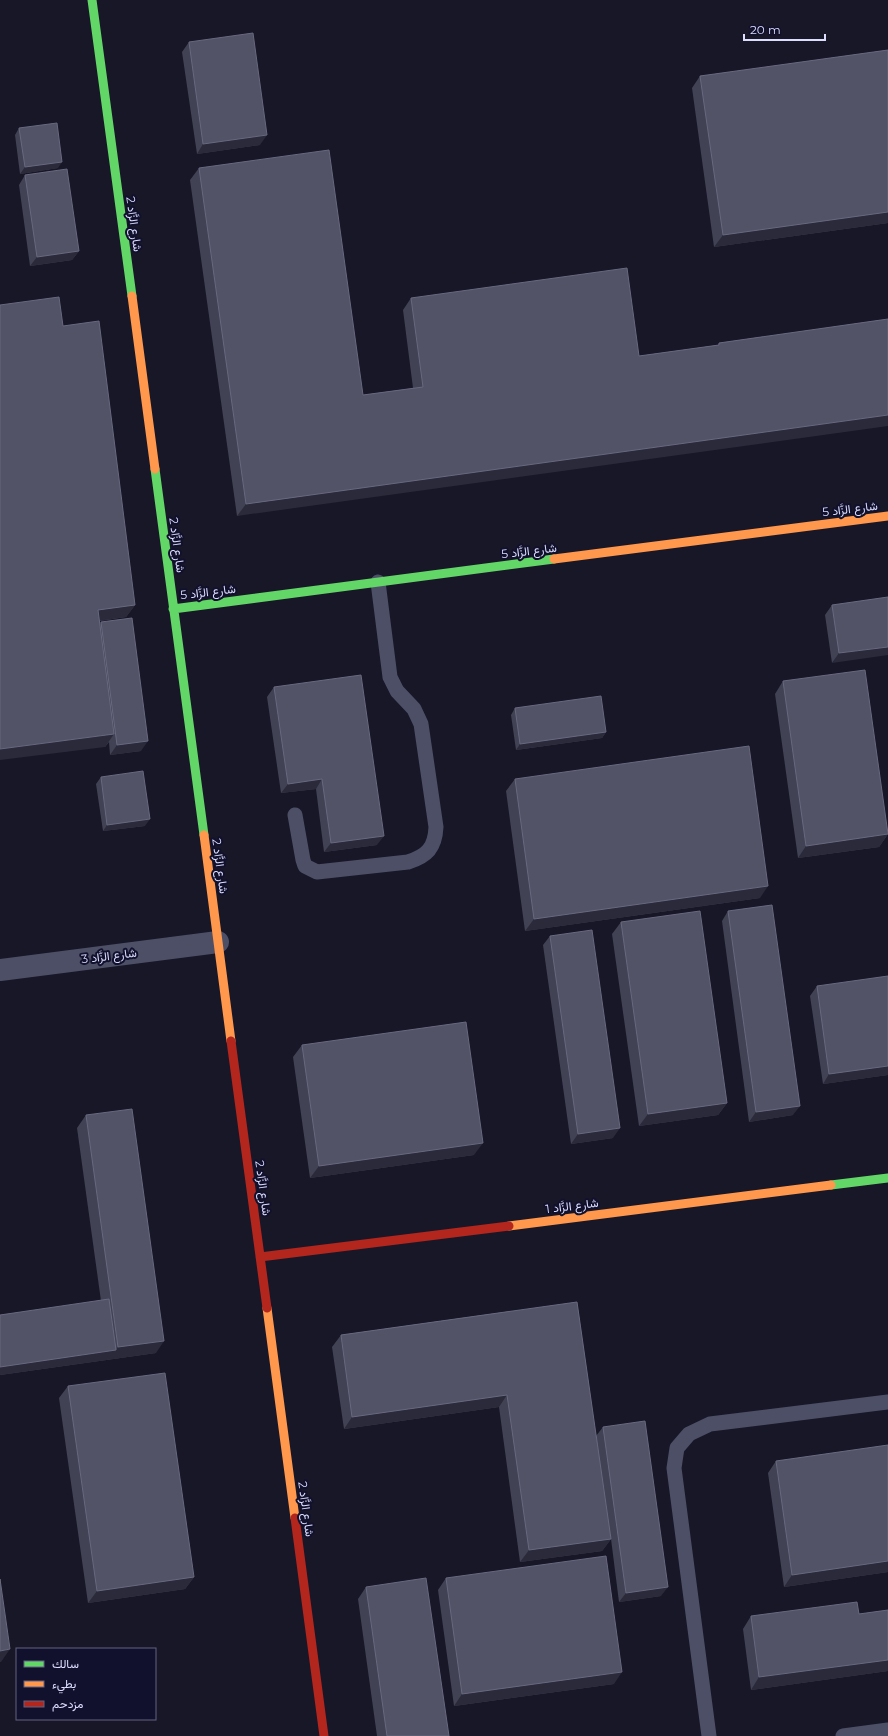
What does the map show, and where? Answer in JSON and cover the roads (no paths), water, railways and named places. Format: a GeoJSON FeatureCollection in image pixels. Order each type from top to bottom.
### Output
{"type":"FeatureCollection","features":[{"type":"Feature","properties":{"kind":"street","name":"شارع الزَّاد 2"},"geometry":{"type":"LineString","coordinates":[[92,0],[324,1736]]}},
{"type":"Feature","properties":{"kind":"street","name":"شارع الزَّاد 5"},"geometry":{"type":"LineString","coordinates":[[173,609],[888,516]]}},
{"type":"Feature","properties":{"kind":"street","name":"شارع الزَّاد 3"},"geometry":{"type":"LineString","coordinates":[[0,970],[218,942]]}},
{"type":"Feature","properties":{"kind":"street","name":"شارع الزَّاد 1"},"geometry":{"type":"LineString","coordinates":[[260,1257],[888,1178]]}},
{"type":"Feature","properties":{"kind":"lane"},"geometry":{"type":"LineString","coordinates":[[295,815],[302,860],[306,866],[317,872],[408,862],[426,854],[436,837],[424,732],[422,724],[414,709],[397,691],[390,677],[378,582]]}},
{"type":"Feature","properties":{"kind":"lane"},"geometry":{"type":"LineString","coordinates":[[709,1736],[674,1468],[677,1448],[689,1434],[710,1424],[888,1402]]}},
{"type":"Feature","properties":{"kind":"lane"},"geometry":{"type":"LineString","coordinates":[[843,1736],[888,1730]]}}]}
